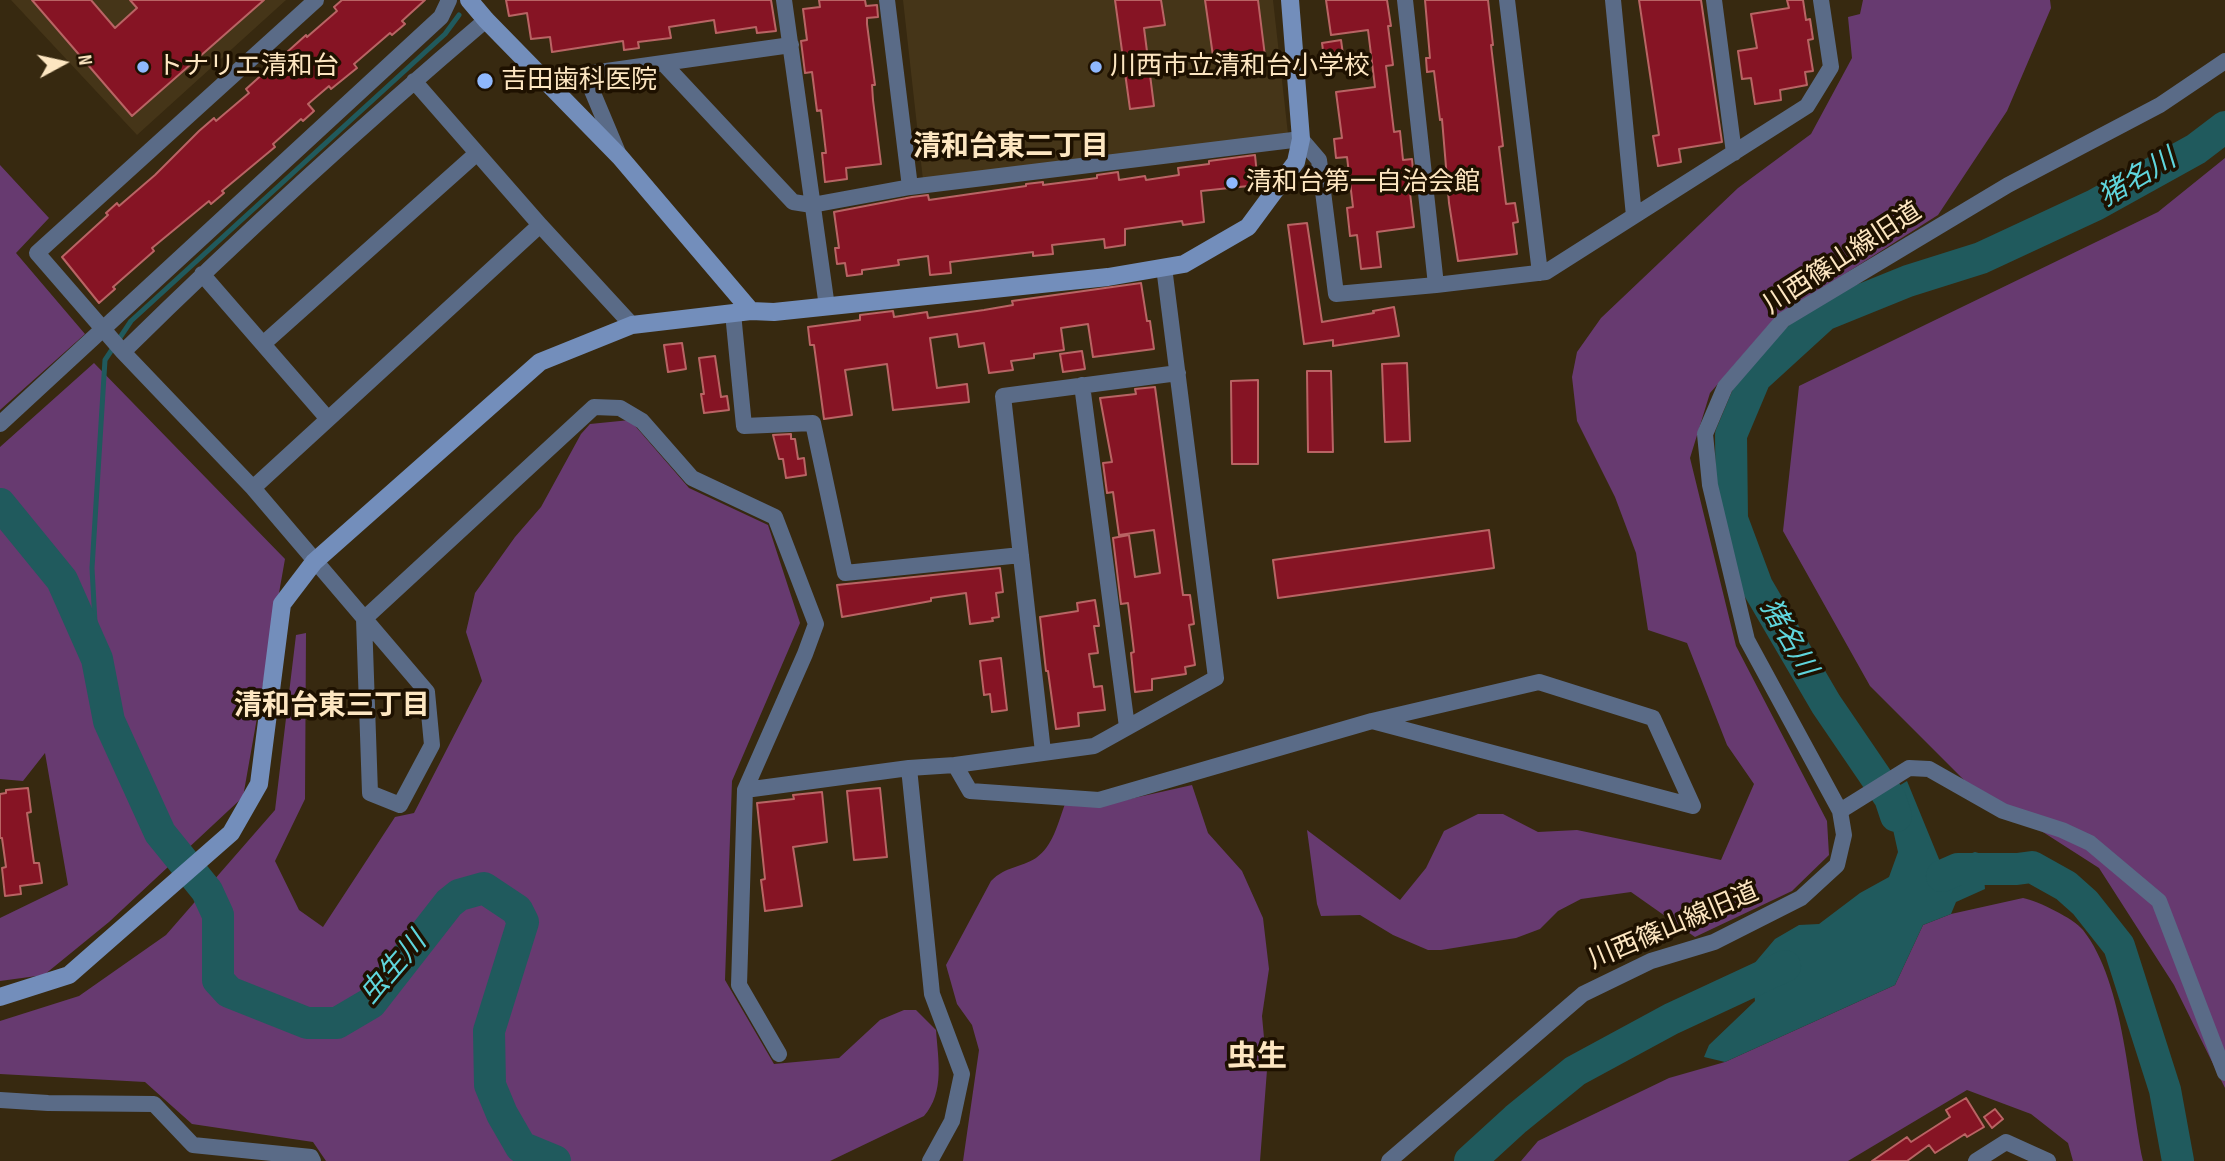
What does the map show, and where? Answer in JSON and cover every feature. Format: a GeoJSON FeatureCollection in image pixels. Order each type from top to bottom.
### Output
{"type":"FeatureCollection","features":[{"type":"Feature","properties":{"kind":"street"},"geometry":{"type":"LineString","coordinates":[[316,0],[37,253],[113,341],[253,488],[315,561],[364,618],[427,692],[432,745],[400,805],[370,793],[364,618],[594,407],[621,408],[642,421],[692,478],[775,517],[816,624],[745,790],[738,985],[779,1054]]}},
{"type":"Feature","properties":{"kind":"street"},"geometry":{"type":"LineString","coordinates":[[113,341],[441,17],[449,0]]}},
{"type":"Feature","properties":{"kind":"street"},"geometry":{"type":"LineString","coordinates":[[469,0],[620,157],[742,312],[744,426],[813,423],[845,573],[1021,555]]}},
{"type":"Feature","properties":{"kind":"street"},"geometry":{"type":"LineString","coordinates":[[784,0],[827,307]]}},
{"type":"Feature","properties":{"kind":"street"},"geometry":{"type":"LineString","coordinates":[[887,0],[910,187]]}},
{"type":"Feature","properties":{"kind":"street"},"geometry":{"type":"LineString","coordinates":[[0,997],[69,975],[231,833],[260,784],[282,604],[315,561],[540,362],[632,325],[1108,277],[1184,264],[1248,227],[1296,162],[1301,139],[1290,0]]}},
{"type":"Feature","properties":{"kind":"street"},"geometry":{"type":"LineString","coordinates":[[1405,0],[1436,285]]}},
{"type":"Feature","properties":{"kind":"street"},"geometry":{"type":"LineString","coordinates":[[1507,0],[1540,273]]}},
{"type":"Feature","properties":{"kind":"street"},"geometry":{"type":"LineString","coordinates":[[1613,0],[1634,216]]}},
{"type":"Feature","properties":{"kind":"street"},"geometry":{"type":"LineString","coordinates":[[1714,0],[1734,153]]}},
{"type":"Feature","properties":{"kind":"street"},"geometry":{"type":"LineString","coordinates":[[1301,139],[1319,160],[1336,294],[1546,272],[1807,106],[1831,67],[1821,0]]}},
{"type":"Feature","properties":{"kind":"street"},"geometry":{"type":"LineString","coordinates":[[0,424],[202,274],[414,81],[486,20]]}},
{"type":"Feature","properties":{"kind":"street"},"geometry":{"type":"LineString","coordinates":[[620,157],[585,74],[790,45]]}},
{"type":"Feature","properties":{"kind":"street","name":"川西篠山線旧道"},"geometry":{"type":"LineString","coordinates":[[1389,1161],[1583,994],[1651,961],[1714,942],[1801,898],[1837,865],[1844,835],[1846,807],[1747,640],[1710,485],[1705,434],[1725,387],[1783,320],[2008,184],[2160,105],[2225,61]]}},
{"type":"Feature","properties":{"kind":"street"},"geometry":{"type":"LineString","coordinates":[[663,63],[793,202],[812,205],[910,187],[1301,139]]}},
{"type":"Feature","properties":{"kind":"street"},"geometry":{"type":"LineString","coordinates":[[414,81],[476,154],[632,325]]}},
{"type":"Feature","properties":{"kind":"street"},"geometry":{"type":"LineString","coordinates":[[263,344],[476,154]]}},
{"type":"Feature","properties":{"kind":"street"},"geometry":{"type":"LineString","coordinates":[[253,488],[540,225]]}},
{"type":"Feature","properties":{"kind":"street"},"geometry":{"type":"LineString","coordinates":[[745,790],[1094,746],[1216,678],[1164,267]]}},
{"type":"Feature","properties":{"kind":"street"},"geometry":{"type":"LineString","coordinates":[[202,274],[328,419]]}},
{"type":"Feature","properties":{"kind":"street"},"geometry":{"type":"LineString","coordinates":[[1043,752],[1003,396],[1178,373]]}},
{"type":"Feature","properties":{"kind":"street"},"geometry":{"type":"LineString","coordinates":[[1082,385],[1127,727]]}},
{"type":"Feature","properties":{"kind":"street"},"geometry":{"type":"LineString","coordinates":[[955,765],[970,791],[1099,800],[1372,721],[1539,682],[1654,718],[1693,806],[1372,721]]}},
{"type":"Feature","properties":{"kind":"street"},"geometry":{"type":"LineString","coordinates":[[909,768],[932,994],[962,1074],[952,1121],[930,1161]]}},
{"type":"Feature","properties":{"kind":"street"},"geometry":{"type":"LineString","coordinates":[[1846,807],[1909,768],[1929,769],[2003,811],[2062,830],[2090,843],[2160,901],[2225,1073]]}},
{"type":"Feature","properties":{"kind":"street"},"geometry":{"type":"LineString","coordinates":[[0,1100],[48,1104],[154,1104],[193,1145],[311,1157],[313,1161]]}},
{"type":"Feature","properties":{"kind":"street"},"geometry":{"type":"LineString","coordinates":[[1976,1161],[2006,1142],[2048,1161]]}},
{"type":"Feature","properties":{"kind":"shaded area","name":"トナリエ清和台"},"geometry":{"type":"Polygon","coordinates":[[[11,0],[286,0],[137,135],[11,0]]]}},
{"type":"Feature","properties":{"kind":"shaded area","name":"川西市立清和台小学校"},"geometry":{"type":"Polygon","coordinates":[[[903,0],[1273,0],[1288,134],[923,180],[903,0]]]}},
{"type":"Feature","properties":{"kind":"shaded area"},"geometry":{"type":"Polygon","coordinates":[[[1863,0],[2050,0],[2051,8],[2007,111],[1938,215],[1775,318],[1710,393],[1690,458],[1736,646],[1827,821],[1829,855],[1792,891],[1695,937],[1631,892],[1581,899],[1558,911],[1540,929],[1516,938],[1441,950],[1428,950],[1393,935],[1360,915],[1321,916],[1307,830],[1400,900],[1426,868],[1444,831],[1478,814],[1503,814],[1538,832],[1577,830],[1721,860],[1754,784],[1727,745],[1687,643],[1648,630],[1636,553],[1615,497],[1577,421],[1572,377],[1577,352],[1601,318],[1738,188],[1811,134],[1852,58],[1848,17],[1860,14],[1863,0]]]}},
{"type":"Feature","properties":{"kind":"shaded area"},"geometry":{"type":"Polygon","coordinates":[[[2225,158],[2225,1088],[2174,985],[2099,868],[1968,784],[1870,686],[1783,531],[1799,386],[2158,212],[2225,158]]]}},
{"type":"Feature","properties":{"kind":"shaded area"},"geometry":{"type":"Polygon","coordinates":[[[0,165],[49,218],[16,253],[85,334],[0,410],[0,165]]]}},
{"type":"Feature","properties":{"kind":"shaded area"},"geometry":{"type":"Polygon","coordinates":[[[94,363],[285,559],[243,797],[109,922],[44,975],[0,981],[0,918],[68,885],[45,753],[23,781],[0,779],[0,447],[94,363]]]}},
{"type":"Feature","properties":{"kind":"shaded area"},"geometry":{"type":"Polygon","coordinates":[[[630,420],[689,488],[768,525],[800,623],[732,781],[725,980],[774,1064],[839,1058],[880,1020],[904,1010],[916,1010],[936,1030],[938,1052],[938,1086],[931,1107],[924,1116],[830,1161],[326,1161],[313,1142],[192,1124],[145,1082],[0,1074],[0,1021],[79,996],[166,935],[275,810],[296,635],[306,633],[305,799],[275,861],[299,910],[323,927],[395,817],[414,813],[482,681],[466,632],[475,593],[515,537],[541,507],[581,434],[590,424],[630,420]]]}},
{"type":"Feature","properties":{"kind":"shaded area"},"geometry":{"type":"Polygon","coordinates":[[[1192,785],[1208,833],[1242,871],[1263,918],[1269,969],[1262,1016],[1267,1070],[1260,1161],[963,1161],[979,1050],[972,1025],[957,1004],[946,965],[991,881],[1002,872],[1042,853],[1054,834],[1065,804],[1103,805],[1192,785]]]}},
{"type":"Feature","properties":{"kind":"shaded area"},"geometry":{"type":"Polygon","coordinates":[[[2023,898],[2046,906],[2072,920],[2083,930],[2097,952],[2108,979],[2124,1040],[2143,1161],[2073,1161],[2068,1143],[2031,1114],[1967,1090],[1848,1161],[1521,1161],[1538,1141],[1669,1078],[1725,1062],[1895,985],[1923,925],[1951,914],[2023,898]]]}},
{"type":"Feature","properties":{"kind":"water"},"geometry":{"type":"Polygon","coordinates":[[[1907,781],[1941,864],[1975,852],[1982,854],[1985,889],[1956,902],[1951,914],[1923,925],[1895,985],[1725,1062],[1704,1057],[1709,1045],[1755,1001],[1754,993],[1742,978],[1775,939],[1799,925],[1819,924],[1860,893],[1889,877],[1898,852],[1882,796],[1907,781]]]}},
{"type":"Feature","properties":{"kind":"building","name":"トナリエ清和台"},"geometry":{"type":"Polygon","coordinates":[[[32,0],[91,0],[115,28],[137,8],[130,0],[264,0],[132,116],[32,0]]]}},
{"type":"Feature","properties":{"kind":"building"},"geometry":{"type":"Polygon","coordinates":[[[342,0],[425,0],[402,21],[405,24],[392,35],[390,33],[354,64],[357,68],[308,104],[314,111],[273,144],[275,147],[222,191],[224,193],[211,204],[209,201],[152,248],[154,251],[99,303],[62,257],[108,215],[106,213],[117,203],[119,206],[155,175],[199,131],[214,118],[216,121],[249,93],[246,89],[337,11],[334,7],[342,0]]]}},
{"type":"Feature","properties":{"kind":"building"},"geometry":{"type":"Polygon","coordinates":[[[506,0],[771,0],[776,31],[757,33],[756,27],[716,33],[714,20],[669,27],[671,38],[638,42],[639,48],[624,50],[623,41],[552,52],[550,37],[531,39],[527,13],[509,16],[506,0]]]}},
{"type":"Feature","properties":{"kind":"building"},"geometry":{"type":"Polygon","coordinates":[[[819,0],[865,0],[866,6],[877,5],[878,17],[867,18],[867,24],[881,164],[846,168],[847,179],[825,182],[822,153],[826,153],[821,110],[817,111],[812,72],[805,73],[801,41],[807,40],[803,9],[820,7],[819,0]]]}},
{"type":"Feature","properties":{"kind":"building"},"geometry":{"type":"Polygon","coordinates":[[[1115,0],[1161,0],[1165,25],[1144,28],[1154,106],[1130,109],[1115,0]]]}},
{"type":"Feature","properties":{"kind":"building"},"geometry":{"type":"Polygon","coordinates":[[[1205,0],[1258,0],[1265,56],[1214,63],[1205,0]]]}},
{"type":"Feature","properties":{"kind":"building"},"geometry":{"type":"Polygon","coordinates":[[[1326,0],[1387,0],[1393,65],[1386,66],[1394,132],[1400,131],[1403,160],[1412,159],[1415,193],[1410,193],[1414,227],[1377,232],[1381,267],[1361,269],[1357,235],[1350,236],[1347,208],[1353,207],[1347,157],[1336,158],[1334,139],[1342,138],[1336,92],[1375,87],[1368,30],[1331,35],[1326,0]]]}},
{"type":"Feature","properties":{"kind":"building"},"geometry":{"type":"Polygon","coordinates":[[[1425,0],[1488,0],[1503,146],[1499,147],[1506,204],[1515,203],[1518,222],[1513,223],[1517,254],[1458,261],[1449,203],[1442,119],[1440,120],[1434,71],[1427,72],[1426,58],[1430,58],[1425,0]]]}},
{"type":"Feature","properties":{"kind":"building"},"geometry":{"type":"Polygon","coordinates":[[[1639,0],[1701,0],[1722,142],[1679,149],[1681,162],[1658,166],[1653,136],[1659,135],[1639,0]]]}},
{"type":"Feature","properties":{"kind":"building"},"geometry":{"type":"Polygon","coordinates":[[[1787,0],[1803,0],[1806,20],[1810,19],[1813,39],[1808,40],[1813,71],[1805,72],[1807,85],[1780,90],[1781,100],[1755,104],[1751,78],[1742,79],[1738,51],[1757,48],[1751,14],[1789,8],[1787,0]]]}},
{"type":"Feature","properties":{"kind":"building"},"geometry":{"type":"Polygon","coordinates":[[[1341,40],[1345,69],[1326,72],[1322,43],[1341,40]]]}},
{"type":"Feature","properties":{"kind":"building"},"geometry":{"type":"Polygon","coordinates":[[[1255,155],[1258,185],[1201,191],[1204,222],[1183,225],[1182,221],[1125,229],[1125,245],[1105,248],[1104,239],[1052,245],[1053,254],[1033,256],[1033,252],[950,262],[951,273],[930,275],[928,256],[898,260],[899,265],[862,270],[862,274],[847,276],[845,263],[837,264],[835,248],[839,248],[834,212],[912,197],[928,195],[929,200],[1026,184],[1043,182],[1043,185],[1097,178],[1097,175],[1118,172],[1119,180],[1145,176],[1146,180],[1179,175],[1178,168],[1255,155]]]}},
{"type":"Feature","properties":{"kind":"building"},"geometry":{"type":"Polygon","coordinates":[[[1307,223],[1322,322],[1394,307],[1399,336],[1333,346],[1333,340],[1304,344],[1288,225],[1307,223]]]}},
{"type":"Feature","properties":{"kind":"building"},"geometry":{"type":"Polygon","coordinates":[[[1141,283],[1154,349],[1093,357],[1088,324],[1061,328],[1064,350],[1034,354],[1034,358],[1011,361],[1013,370],[989,373],[984,343],[959,347],[957,334],[930,338],[937,388],[967,384],[969,402],[893,410],[887,364],[845,370],[852,415],[824,419],[814,345],[810,345],[808,327],[860,320],[860,315],[893,311],[894,317],[927,312],[928,318],[1013,305],[1012,301],[1141,283]]]}},
{"type":"Feature","properties":{"kind":"building"},"geometry":{"type":"Polygon","coordinates":[[[682,343],[686,369],[668,372],[664,345],[682,343]]]}},
{"type":"Feature","properties":{"kind":"building"},"geometry":{"type":"Polygon","coordinates":[[[1082,351],[1085,369],[1063,372],[1060,354],[1082,351]]]}},
{"type":"Feature","properties":{"kind":"building"},"geometry":{"type":"Polygon","coordinates":[[[715,356],[721,397],[727,396],[729,410],[704,413],[699,358],[715,356]]]}},
{"type":"Feature","properties":{"kind":"building"},"geometry":{"type":"Polygon","coordinates":[[[1407,363],[1410,441],[1385,442],[1382,364],[1407,363]]]}},
{"type":"Feature","properties":{"kind":"building"},"geometry":{"type":"Polygon","coordinates":[[[1307,371],[1331,371],[1333,452],[1308,452],[1307,371]]]}},
{"type":"Feature","properties":{"kind":"building"},"geometry":{"type":"Polygon","coordinates":[[[1258,380],[1258,464],[1232,464],[1231,381],[1258,380]]]}},
{"type":"Feature","properties":{"kind":"building"},"geometry":{"type":"Polygon","coordinates":[[[1155,387],[1183,595],[1190,595],[1194,624],[1189,625],[1195,665],[1185,667],[1186,674],[1152,679],[1152,690],[1135,692],[1131,653],[1134,652],[1128,603],[1121,604],[1113,538],[1129,535],[1135,577],[1160,573],[1154,530],[1119,535],[1113,492],[1107,493],[1103,463],[1112,462],[1100,398],[1136,394],[1135,389],[1155,387]]]}},
{"type":"Feature","properties":{"kind":"building"},"geometry":{"type":"Polygon","coordinates":[[[791,434],[791,439],[795,439],[798,459],[804,458],[806,475],[786,478],[783,459],[779,459],[773,435],[791,434]]]}},
{"type":"Feature","properties":{"kind":"building"},"geometry":{"type":"Polygon","coordinates":[[[1489,530],[1494,568],[1278,598],[1273,560],[1489,530]]]}},
{"type":"Feature","properties":{"kind":"building"},"geometry":{"type":"Polygon","coordinates":[[[1000,568],[1003,592],[996,593],[999,617],[992,618],[993,621],[970,624],[966,593],[842,617],[837,585],[1000,568]]]}},
{"type":"Feature","properties":{"kind":"building"},"geometry":{"type":"Polygon","coordinates":[[[1095,600],[1099,626],[1094,626],[1098,653],[1089,654],[1094,687],[1102,686],[1105,710],[1078,713],[1079,726],[1056,729],[1040,617],[1078,611],[1077,603],[1095,600]]]}},
{"type":"Feature","properties":{"kind":"building"},"geometry":{"type":"Polygon","coordinates":[[[1001,658],[1007,710],[992,712],[990,694],[984,695],[980,661],[1001,658]]]}},
{"type":"Feature","properties":{"kind":"building"},"geometry":{"type":"Polygon","coordinates":[[[28,788],[31,812],[27,813],[34,863],[39,863],[42,883],[20,886],[21,894],[5,896],[2,868],[6,867],[0,838],[0,794],[6,793],[6,790],[28,788]]]}},
{"type":"Feature","properties":{"kind":"building"},"geometry":{"type":"Polygon","coordinates":[[[880,788],[887,857],[854,860],[847,791],[880,788]]]}},
{"type":"Feature","properties":{"kind":"building"},"geometry":{"type":"Polygon","coordinates":[[[822,792],[827,842],[793,847],[802,906],[765,911],[761,880],[765,879],[757,803],[794,799],[793,795],[822,792]]]}},
{"type":"Feature","properties":{"kind":"building"},"geometry":{"type":"Polygon","coordinates":[[[1966,1098],[1984,1127],[1967,1137],[1965,1134],[1935,1153],[1929,1145],[1907,1161],[1872,1161],[1907,1137],[1911,1142],[1950,1117],[1946,1110],[1966,1098]]]}},
{"type":"Feature","properties":{"kind":"building"},"geometry":{"type":"Polygon","coordinates":[[[1995,1109],[2003,1119],[1992,1128],[1984,1117],[1995,1109]]]}},
{"type":"Feature","properties":{"kind":"waterway"},"geometry":{"type":"LineString","coordinates":[[97,659],[92,568],[105,360],[131,321],[445,34],[459,15]]}},
{"type":"Feature","properties":{"kind":"waterway","name":"猪名川"},"geometry":{"type":"LineString","coordinates":[[1896,816],[1890,798],[1826,704],[1757,586],[1732,519],[1731,435],[1755,378],[1824,315],[1908,281],[1981,258],[2095,205],[2196,149],[2225,127]]}},
{"type":"Feature","properties":{"kind":"waterway","name":"虫生川"},"geometry":{"type":"LineString","coordinates":[[0,504],[62,580],[97,659],[109,721],[160,833],[207,891],[218,915],[218,980],[229,992],[307,1023],[337,1023],[371,1003],[449,903],[459,895],[484,888],[517,910],[523,922],[489,1031],[490,1085],[502,1114],[521,1147],[555,1161]]}},
{"type":"Feature","properties":{"kind":"waterway"},"geometry":{"type":"LineString","coordinates":[[1942,876],[1958,869],[2032,867],[2066,886],[2085,903],[2119,946],[2165,1090],[2178,1161]]}},
{"type":"Feature","properties":{"kind":"waterway","name":"猪名川"},"geometry":{"type":"LineString","coordinates":[[1470,1161],[1575,1071],[1671,1019],[1785,966]]}},
{"type":"Feature","properties":{"kind":"place","name":"トナリエ清和台"},"geometry":{"type":"Point","coordinates":[143,67]}},
{"type":"Feature","properties":{"kind":"place","name":"川西市立清和台小学校"},"geometry":{"type":"Point","coordinates":[1096,67]}},
{"type":"Feature","properties":{"kind":"place","name":"吉田歯科医院"},"geometry":{"type":"Point","coordinates":[485,81]}},
{"type":"Feature","properties":{"kind":"place","name":"清和台第一自治会館"},"geometry":{"type":"Point","coordinates":[1232,183]}},
{"type":"Feature","properties":{"kind":"district","name":"清和台東二丁目"},"geometry":{"type":"Point","coordinates":[1011,148]}},
{"type":"Feature","properties":{"kind":"district","name":"清和台東三丁目"},"geometry":{"type":"Point","coordinates":[332,707]}},
{"type":"Feature","properties":{"kind":"district","name":"虫生"},"geometry":{"type":"Point","coordinates":[1257,1058]}}]}
